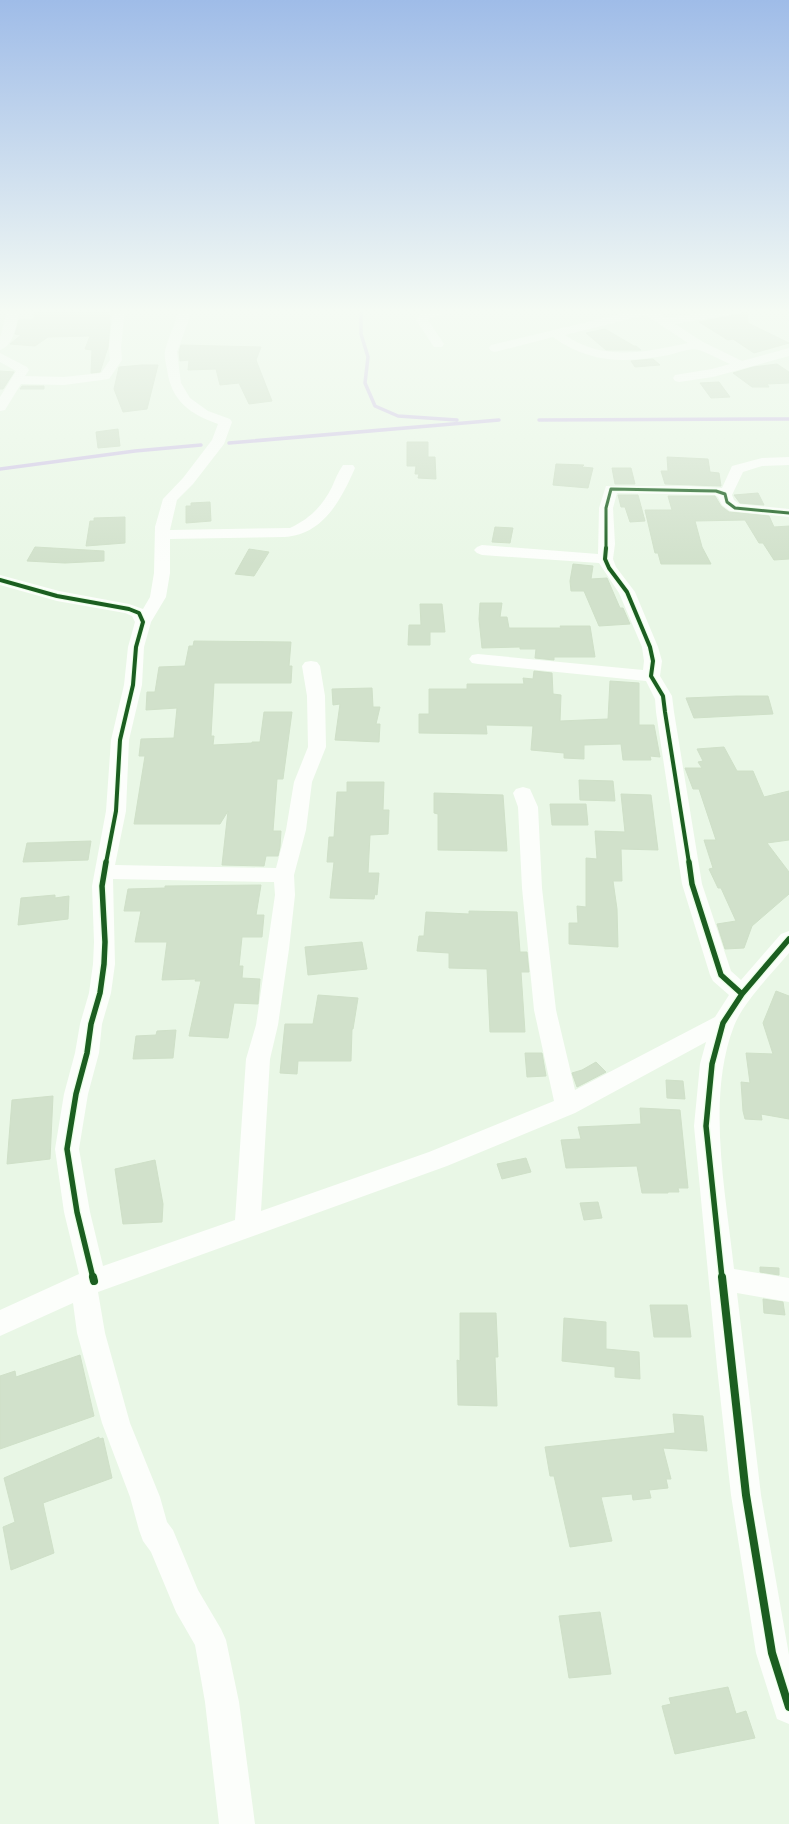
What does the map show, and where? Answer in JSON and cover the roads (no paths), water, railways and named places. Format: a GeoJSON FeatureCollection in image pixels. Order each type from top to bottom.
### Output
{"type":"FeatureCollection","features":[{"type":"Feature","properties":{"kind":"street"},"geometry":{"type":"LineString","coordinates":[[0,407],[8,395]]}},
{"type":"Feature","properties":{"kind":"street"},"geometry":{"type":"LineString","coordinates":[[182,395],[185,400],[203,414],[225,422],[219,441],[188,481],[170,499],[163,527],[162,573],[158,598],[143,622],[136,647],[133,685],[120,740],[116,811],[102,886],[105,942],[104,964],[100,993],[91,1024],[87,1053],[76,1094],[67,1149],[88,1283],[90,1333],[116,1422],[145,1497],[154,1530],[162,1541],[187,1601],[210,1640],[222,1702],[237,1824]]}},
{"type":"Feature","properties":{"kind":"street"},"geometry":{"type":"LineString","coordinates":[[725,494],[730,490],[732,478],[736,469],[749,464],[773,460],[789,461]]}},
{"type":"Feature","properties":{"kind":"street"},"geometry":{"type":"LineString","coordinates":[[163,535],[277,533],[295,531],[313,522],[326,510],[348,468]]}},
{"type":"Feature","properties":{"kind":"street"},"geometry":{"type":"LineString","coordinates":[[725,494],[716,491],[610,489],[606,508],[607,544],[605,559],[609,568],[627,592],[650,647],[653,661],[651,676],[664,699],[663,709],[666,718],[674,765],[692,884],[697,904],[707,928],[721,975],[742,994]]}},
{"type":"Feature","properties":{"kind":"street"},"geometry":{"type":"LineString","coordinates":[[725,494],[727,502],[735,508],[789,513]]}},
{"type":"Feature","properties":{"kind":"street"},"geometry":{"type":"LineString","coordinates":[[482,550],[605,559]]}},
{"type":"Feature","properties":{"kind":"street"},"geometry":{"type":"LineString","coordinates":[[0,580],[58,596],[128,609],[139,613],[143,622]]}},
{"type":"Feature","properties":{"kind":"street"},"geometry":{"type":"LineString","coordinates":[[478,659],[651,676]]}},
{"type":"Feature","properties":{"kind":"street"},"geometry":{"type":"LineString","coordinates":[[247,1226],[258,1059],[267,1025],[279,942],[285,895],[284,875],[296,830],[303,782],[316,747],[316,696],[311,666]]}},
{"type":"Feature","properties":{"kind":"street"},"geometry":{"type":"LineString","coordinates":[[523,794],[528,806],[532,888],[545,1010],[567,1106]]}},
{"type":"Feature","properties":{"kind":"street"},"geometry":{"type":"LineString","coordinates":[[104,872],[201,875],[284,875]]}},
{"type":"Feature","properties":{"kind":"street"},"geometry":{"type":"LineString","coordinates":[[789,939],[742,994],[723,1023],[712,1064],[706,1126],[746,1495],[772,1654],[789,1707]]}},
{"type":"Feature","properties":{"kind":"street"},"geometry":{"type":"LineString","coordinates":[[0,1323],[88,1283],[438,1159],[567,1106],[723,1023]]}},
{"type":"Feature","properties":{"kind":"street"},"geometry":{"type":"LineString","coordinates":[[722,1279],[789,1290]]}},
{"type":"Feature","properties":{"kind":"waterway"},"geometry":{"type":"LineString","coordinates":[[370,395],[375,406],[398,416],[457,420]]}},
{"type":"Feature","properties":{"kind":"waterway"},"geometry":{"type":"LineString","coordinates":[[539,420],[789,419]]}},
{"type":"Feature","properties":{"kind":"waterway"},"geometry":{"type":"LineString","coordinates":[[229,443],[499,420]]}},
{"type":"Feature","properties":{"kind":"waterway"},"geometry":{"type":"LineString","coordinates":[[0,469],[135,451],[201,445]]}}]}
